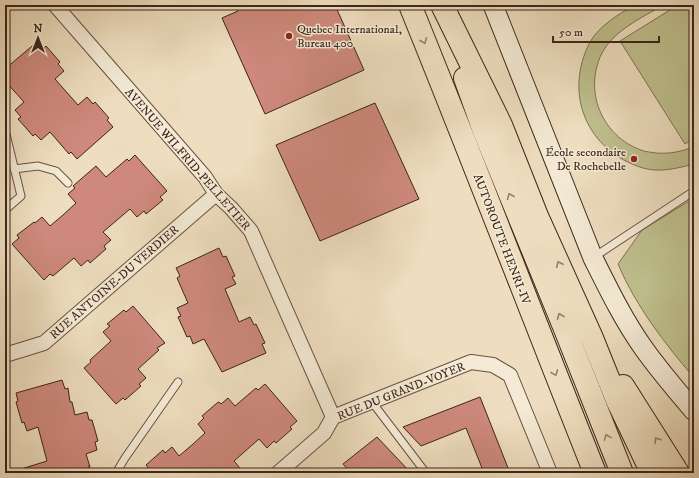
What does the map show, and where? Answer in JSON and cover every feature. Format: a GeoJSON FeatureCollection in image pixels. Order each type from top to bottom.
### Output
{"type":"FeatureCollection","features":[{"type":"Feature","properties":{"kind":"highway","name":"AUTOROUTE HENRI-IV"},"geometry":{"type":"LineString","coordinates":[[410,5],[595,473]]}},
{"type":"Feature","properties":{"kind":"highway","name":"AUTOROUTE HENRI-IV"},"geometry":{"type":"LineString","coordinates":[[438,5],[484,131],[622,473]]}},
{"type":"Feature","properties":{"kind":"highway"},"geometry":{"type":"LineString","coordinates":[[442,5],[501,124],[537,216],[592,338],[617,400],[652,473]]}},
{"type":"Feature","properties":{"kind":"highway"},"geometry":{"type":"LineString","coordinates":[[592,338],[678,473]]}},
{"type":"Feature","properties":{"kind":"street","name":"AVENUE WILFRID-PELLETIER"},"geometry":{"type":"LineString","coordinates":[[55,5],[205,177],[216,194],[231,208],[251,231],[333,417]]}},
{"type":"Feature","properties":{"kind":"street"},"geometry":{"type":"LineString","coordinates":[[493,5],[593,258],[609,290],[641,345],[660,372],[694,411]]}},
{"type":"Feature","properties":{"kind":"street","name":"RUE ANTOINE-DU VERDIER"},"geometry":{"type":"LineString","coordinates":[[5,355],[44,343],[216,194]]}},
{"type":"Feature","properties":{"kind":"street","name":"RUE DU GRAND-VOYER"},"geometry":{"type":"LineString","coordinates":[[278,473],[324,433],[333,417],[471,362],[493,365],[510,375],[550,473]]}},
{"type":"Feature","properties":{"kind":"lane"},"geometry":{"type":"LineString","coordinates":[[5,130],[21,196],[5,210]]}},
{"type":"Feature","properties":{"kind":"lane"},"geometry":{"type":"LineString","coordinates":[[14,169],[38,166],[56,171],[68,183]]}},
{"type":"Feature","properties":{"kind":"lane"},"geometry":{"type":"LineString","coordinates":[[593,258],[694,191]]}},
{"type":"Feature","properties":{"kind":"lane"},"geometry":{"type":"LineString","coordinates":[[116,473],[124,458],[178,382]]}},
{"type":"Feature","properties":{"kind":"lane"},"geometry":{"type":"LineString","coordinates":[[372,402],[426,473]]}},
{"type":"Feature","properties":{"kind":"green space"},"geometry":{"type":"Polygon","coordinates":[[[634,5],[663,5],[621,31],[607,45],[602,53],[597,68],[595,82],[596,97],[600,110],[607,123],[616,134],[627,143],[643,151],[670,153],[685,150],[694,146],[694,164],[656,170],[643,168],[624,160],[607,148],[595,134],[585,118],[580,100],[579,81],[582,62],[590,42],[604,25],[634,5]]]}},
{"type":"Feature","properties":{"kind":"green space"},"geometry":{"type":"Polygon","coordinates":[[[678,5],[694,5],[694,138],[685,144],[620,41],[678,5]]]}},
{"type":"Feature","properties":{"kind":"green space"},"geometry":{"type":"Polygon","coordinates":[[[694,198],[694,378],[672,351],[642,309],[625,280],[618,264],[642,230],[694,198]]]}},
{"type":"Feature","properties":{"kind":"building"},"geometry":{"type":"Polygon","coordinates":[[[235,5],[335,5],[364,70],[265,114],[222,18],[238,11],[235,5]]]}},
{"type":"Feature","properties":{"kind":"building"},"geometry":{"type":"Polygon","coordinates":[[[38,41],[44,48],[46,46],[60,62],[58,64],[64,71],[55,79],[78,105],[87,97],[93,104],[95,102],[109,118],[107,120],[113,127],[77,159],[71,152],[69,154],[50,132],[41,140],[35,134],[33,136],[18,119],[21,117],[15,110],[24,102],[5,81],[5,69],[38,41]]]}},
{"type":"Feature","properties":{"kind":"building"},"geometry":{"type":"Polygon","coordinates":[[[375,103],[419,199],[320,241],[276,145],[375,103]]]}},
{"type":"Feature","properties":{"kind":"building"},"geometry":{"type":"Polygon","coordinates":[[[135,155],[167,191],[160,197],[163,200],[146,214],[144,211],[137,217],[130,209],[103,232],[111,240],[104,246],[106,249],[90,263],[88,260],[81,266],[74,258],[53,276],[50,274],[44,280],[12,244],[19,238],[17,235],[42,217],[50,226],[63,215],[76,203],[68,194],[75,188],[73,186],[96,166],[106,177],[127,159],[129,161],[135,155]]]}},
{"type":"Feature","properties":{"kind":"building"},"geometry":{"type":"Polygon","coordinates":[[[219,248],[223,257],[226,256],[235,276],[232,277],[236,284],[225,289],[239,322],[250,317],[254,325],[256,324],[265,343],[262,344],[266,353],[222,372],[204,339],[193,344],[190,336],[187,337],[178,317],[181,316],[177,308],[188,303],[177,278],[180,276],[176,268],[219,248]]]}},
{"type":"Feature","properties":{"kind":"building"},"geometry":{"type":"Polygon","coordinates":[[[133,306],[165,343],[157,348],[159,350],[138,369],[146,378],[139,384],[141,386],[125,400],[123,398],[116,404],[84,368],[91,362],[90,360],[111,341],[103,332],[110,326],[107,324],[124,310],[126,312],[133,306]]]}},
{"type":"Feature","properties":{"kind":"building"},"geometry":{"type":"Polygon","coordinates":[[[62,380],[65,389],[68,388],[70,402],[72,402],[75,415],[87,412],[89,420],[92,420],[98,441],[95,442],[97,450],[86,454],[90,467],[88,467],[90,473],[18,473],[18,470],[47,461],[38,427],[27,431],[24,422],[22,423],[16,402],[18,401],[16,393],[62,380]]]}},
{"type":"Feature","properties":{"kind":"building"},"geometry":{"type":"Polygon","coordinates":[[[265,384],[297,421],[290,427],[292,429],[276,443],[274,441],[267,448],[259,439],[234,461],[244,473],[153,473],[146,465],[163,450],[165,453],[172,447],[179,456],[192,445],[205,433],[198,424],[204,418],[202,416],[217,403],[219,402],[221,404],[228,398],[235,406],[256,388],[258,390],[265,384]]]}},
{"type":"Feature","properties":{"kind":"building"},"geometry":{"type":"Polygon","coordinates":[[[480,397],[510,473],[484,473],[466,428],[421,446],[403,427],[480,397]]]}},
{"type":"Feature","properties":{"kind":"building"},"geometry":{"type":"Polygon","coordinates":[[[377,437],[411,473],[351,473],[343,464],[377,437]]]}},
{"type":"Feature","properties":{"kind":"place","name":"Quebec International, Bureau 400"},"geometry":{"type":"Point","coordinates":[289,36]}},
{"type":"Feature","properties":{"kind":"place","name":"École secondaire De Rochebelle"},"geometry":{"type":"Point","coordinates":[634,159]}}]}
